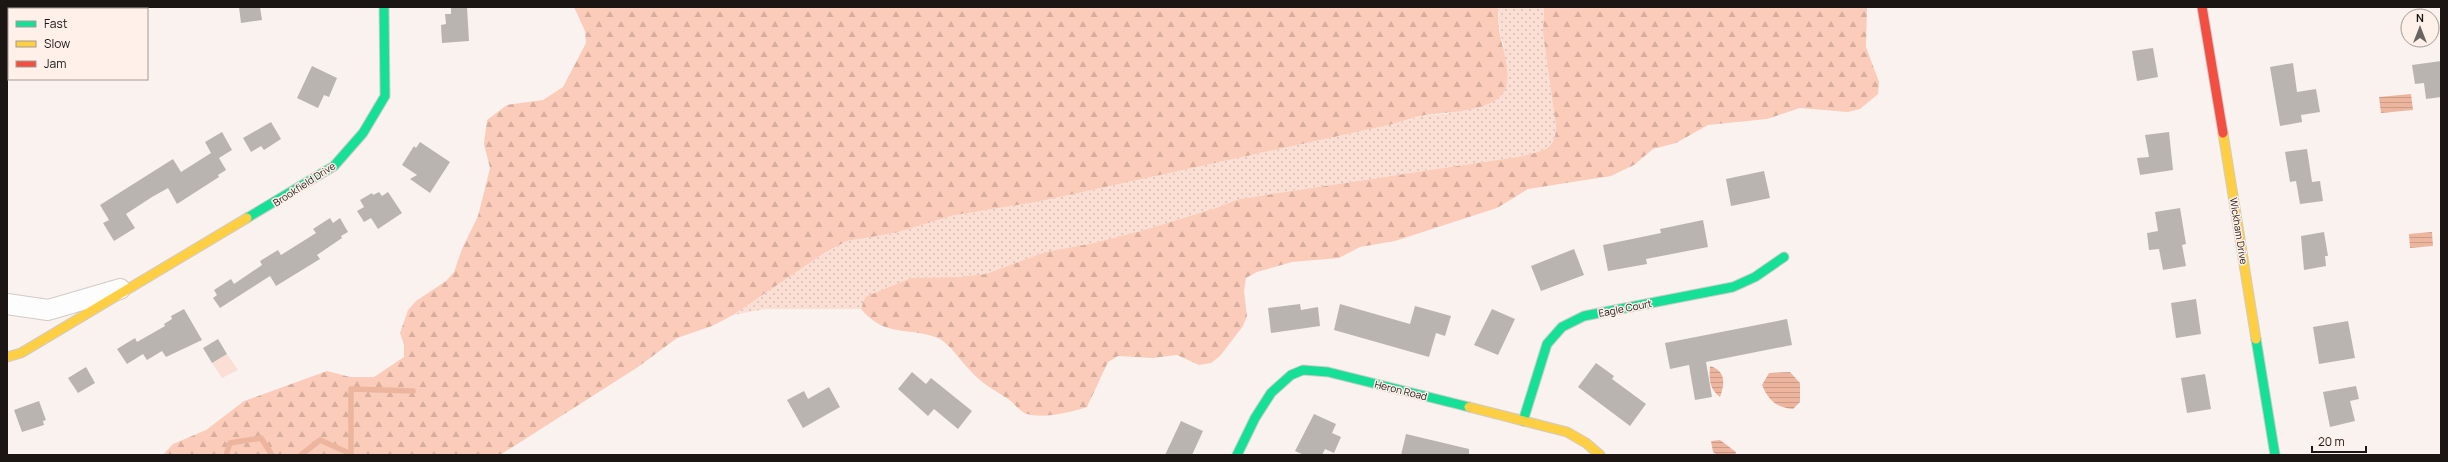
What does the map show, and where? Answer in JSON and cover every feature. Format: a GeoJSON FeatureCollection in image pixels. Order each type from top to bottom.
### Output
{"type":"FeatureCollection","features":[{"type":"Feature","properties":{"kind":"street","name":"Brookfield Drive"},"geometry":{"type":"LineString","coordinates":[[7,357],[21,353],[144,281],[334,166],[363,133],[385,96],[384,7]]}},
{"type":"Feature","properties":{"kind":"street","name":"Wickham Drive"},"geometry":{"type":"LineString","coordinates":[[2202,7],[2275,455]]}},
{"type":"Feature","properties":{"kind":"street","name":"Eagle Court"},"geometry":{"type":"LineString","coordinates":[[1523,421],[1547,344],[1562,326],[1584,316],[1733,287],[1755,276],[1784,257]]}},
{"type":"Feature","properties":{"kind":"street","name":"Brookfield Drive"},"geometry":{"type":"LineString","coordinates":[[7,304],[48,310],[144,281]]}},
{"type":"Feature","properties":{"kind":"street","name":"Heron Road"},"geometry":{"type":"LineString","coordinates":[[1237,455],[1258,409],[1280,382],[1303,370],[1328,372],[1567,432],[1586,443],[1600,455]]}},
{"type":"Feature","properties":{"kind":"shaded area"},"geometry":{"type":"Polygon","coordinates":[[[1498,7],[1544,7],[1543,33],[1556,127],[1553,141],[1542,151],[1523,156],[1239,199],[1216,208],[1144,230],[1094,243],[1045,252],[986,274],[865,297],[861,309],[766,309],[733,315],[826,252],[847,241],[895,233],[955,215],[1037,202],[1389,125],[1425,115],[1448,114],[1504,46],[1500,34],[1498,7]]]}},
{"type":"Feature","properties":{"kind":"shaded area"},"geometry":{"type":"Polygon","coordinates":[[[2411,94],[2413,110],[2381,113],[2379,97],[2411,94]]]}},
{"type":"Feature","properties":{"kind":"shaded area"},"geometry":{"type":"Polygon","coordinates":[[[2432,232],[2433,246],[2410,248],[2409,234],[2432,232]]]}},
{"type":"Feature","properties":{"kind":"shaded area"},"geometry":{"type":"Polygon","coordinates":[[[227,354],[238,370],[222,378],[212,363],[227,354]]]}},
{"type":"Feature","properties":{"kind":"shaded area"},"geometry":{"type":"Polygon","coordinates":[[[1710,366],[1722,374],[1723,387],[1720,397],[1716,394],[1710,383],[1710,366]]]}},
{"type":"Feature","properties":{"kind":"shaded area"},"geometry":{"type":"Polygon","coordinates":[[[1790,372],[1800,383],[1800,402],[1793,409],[1782,407],[1770,399],[1762,385],[1769,373],[1790,372]]]}},
{"type":"Feature","properties":{"kind":"shaded area"},"geometry":{"type":"Polygon","coordinates":[[[1720,440],[1736,452],[1735,455],[1717,455],[1713,452],[1711,441],[1720,440]]]}},
{"type":"Feature","properties":{"kind":"green space"},"geometry":{"type":"Polygon","coordinates":[[[574,7],[1498,7],[1499,28],[1506,64],[1507,83],[1503,93],[1496,100],[1473,109],[1420,116],[1389,125],[1037,202],[955,215],[895,233],[847,241],[826,252],[733,315],[712,326],[677,338],[638,367],[500,455],[163,455],[173,444],[206,430],[244,401],[327,371],[350,377],[374,377],[404,357],[404,345],[400,333],[408,310],[416,301],[446,281],[454,272],[462,249],[478,216],[490,168],[484,144],[487,120],[507,105],[543,100],[563,87],[586,43],[585,31],[574,7]]]}},
{"type":"Feature","properties":{"kind":"green space"},"geometry":{"type":"Polygon","coordinates":[[[1544,7],[1867,7],[1866,47],[1879,82],[1878,94],[1860,109],[1848,112],[1800,108],[1767,119],[1708,125],[1676,143],[1653,149],[1634,165],[1611,176],[1528,189],[1497,208],[1395,241],[1360,247],[1339,258],[1292,262],[1257,272],[1246,278],[1244,291],[1247,316],[1243,326],[1220,356],[1211,363],[1199,365],[1177,355],[1152,358],[1118,356],[1108,362],[1087,407],[1065,413],[1041,416],[1024,413],[1010,401],[977,378],[949,346],[940,339],[924,334],[887,328],[878,324],[861,309],[865,297],[911,278],[961,277],[986,274],[1045,252],[1094,243],[1144,230],[1216,208],[1239,199],[1523,156],[1542,151],[1553,141],[1556,127],[1543,33],[1544,7]]]}},
{"type":"Feature","properties":{"kind":"building"},"geometry":{"type":"Polygon","coordinates":[[[239,7],[260,7],[262,20],[241,23],[239,7]]]}},
{"type":"Feature","properties":{"kind":"building"},"geometry":{"type":"Polygon","coordinates":[[[451,7],[467,7],[469,41],[442,43],[441,25],[446,24],[445,14],[451,14],[451,7]]]}},
{"type":"Feature","properties":{"kind":"building"},"geometry":{"type":"Polygon","coordinates":[[[2153,48],[2158,77],[2137,81],[2132,51],[2153,48]]]}},
{"type":"Feature","properties":{"kind":"building"},"geometry":{"type":"Polygon","coordinates":[[[2441,61],[2441,97],[2426,99],[2424,83],[2415,84],[2412,65],[2441,61]]]}},
{"type":"Feature","properties":{"kind":"building"},"geometry":{"type":"Polygon","coordinates":[[[2293,63],[2297,92],[2316,89],[2320,112],[2301,115],[2302,122],[2280,126],[2270,67],[2293,63]]]}},
{"type":"Feature","properties":{"kind":"building"},"geometry":{"type":"Polygon","coordinates":[[[312,66],[337,78],[329,97],[324,95],[318,108],[297,98],[312,66]]]}},
{"type":"Feature","properties":{"kind":"building"},"geometry":{"type":"Polygon","coordinates":[[[271,122],[281,139],[264,150],[261,146],[251,152],[243,138],[271,122]]]}},
{"type":"Feature","properties":{"kind":"building"},"geometry":{"type":"Polygon","coordinates":[[[222,132],[232,150],[219,158],[226,170],[218,175],[219,177],[177,204],[168,188],[152,197],[126,214],[135,228],[114,241],[103,223],[109,220],[100,205],[173,159],[181,172],[211,153],[205,142],[222,132]]]}},
{"type":"Feature","properties":{"kind":"building"},"geometry":{"type":"Polygon","coordinates":[[[2169,132],[2173,170],[2140,175],[2137,158],[2149,157],[2145,135],[2169,132]]]}},
{"type":"Feature","properties":{"kind":"building"},"geometry":{"type":"Polygon","coordinates":[[[420,142],[450,162],[430,193],[410,179],[417,175],[402,165],[414,146],[416,148],[420,142]]]}},
{"type":"Feature","properties":{"kind":"building"},"geometry":{"type":"Polygon","coordinates":[[[2307,149],[2312,182],[2320,181],[2323,201],[2300,204],[2296,181],[2290,182],[2285,152],[2307,149]]]}},
{"type":"Feature","properties":{"kind":"building"},"geometry":{"type":"Polygon","coordinates":[[[1764,171],[1770,198],[1731,206],[1726,179],[1764,171]]]}},
{"type":"Feature","properties":{"kind":"building"},"geometry":{"type":"Polygon","coordinates":[[[379,192],[382,196],[388,192],[402,213],[378,229],[371,218],[364,222],[357,211],[364,207],[360,200],[372,193],[373,195],[379,192]]]}},
{"type":"Feature","properties":{"kind":"building"},"geometry":{"type":"Polygon","coordinates":[[[2180,208],[2186,244],[2182,245],[2186,266],[2163,270],[2159,249],[2149,250],[2147,233],[2158,231],[2155,212],[2180,208]]]}},
{"type":"Feature","properties":{"kind":"building"},"geometry":{"type":"Polygon","coordinates":[[[330,218],[333,223],[340,218],[348,232],[341,236],[342,238],[317,255],[320,259],[276,286],[270,276],[220,308],[213,298],[217,295],[214,290],[231,279],[234,284],[262,265],[260,261],[278,250],[281,255],[316,233],[313,229],[330,218]]]}},
{"type":"Feature","properties":{"kind":"building"},"geometry":{"type":"Polygon","coordinates":[[[1703,220],[1708,247],[1646,259],[1647,264],[1608,271],[1603,245],[1661,233],[1660,229],[1703,220]]]}},
{"type":"Feature","properties":{"kind":"building"},"geometry":{"type":"Polygon","coordinates":[[[2324,232],[2328,256],[2325,256],[2326,266],[2304,270],[2301,236],[2324,232]]]}},
{"type":"Feature","properties":{"kind":"building"},"geometry":{"type":"Polygon","coordinates":[[[1574,249],[1584,275],[1541,291],[1531,266],[1574,249]]]}},
{"type":"Feature","properties":{"kind":"building"},"geometry":{"type":"Polygon","coordinates":[[[2196,299],[2201,334],[2176,338],[2171,303],[2196,299]]]}},
{"type":"Feature","properties":{"kind":"building"},"geometry":{"type":"Polygon","coordinates":[[[1300,304],[1301,310],[1318,307],[1320,326],[1271,333],[1268,308],[1300,304]]]}},
{"type":"Feature","properties":{"kind":"building"},"geometry":{"type":"Polygon","coordinates":[[[1340,304],[1410,324],[1415,306],[1451,316],[1445,336],[1436,333],[1429,357],[1334,330],[1340,304]]]}},
{"type":"Feature","properties":{"kind":"building"},"geometry":{"type":"Polygon","coordinates":[[[184,309],[202,340],[166,357],[162,351],[147,360],[143,354],[127,364],[117,349],[135,338],[137,342],[165,326],[164,324],[172,319],[171,316],[184,309]]]}},
{"type":"Feature","properties":{"kind":"building"},"geometry":{"type":"Polygon","coordinates":[[[1492,309],[1515,319],[1498,355],[1474,345],[1492,309]]]}},
{"type":"Feature","properties":{"kind":"building"},"geometry":{"type":"Polygon","coordinates":[[[1787,319],[1792,345],[1706,362],[1712,397],[1695,400],[1689,365],[1670,369],[1665,343],[1787,319]]]}},
{"type":"Feature","properties":{"kind":"building"},"geometry":{"type":"Polygon","coordinates":[[[2348,321],[2355,358],[2319,364],[2313,327],[2348,321]]]}},
{"type":"Feature","properties":{"kind":"building"},"geometry":{"type":"Polygon","coordinates":[[[218,339],[227,354],[212,363],[203,348],[218,339]]]}},
{"type":"Feature","properties":{"kind":"building"},"geometry":{"type":"Polygon","coordinates":[[[1596,363],[1614,376],[1612,379],[1646,404],[1630,426],[1578,387],[1596,363]]]}},
{"type":"Feature","properties":{"kind":"building"},"geometry":{"type":"Polygon","coordinates":[[[86,367],[95,383],[78,393],[68,378],[86,367]]]}},
{"type":"Feature","properties":{"kind":"building"},"geometry":{"type":"Polygon","coordinates":[[[912,372],[926,384],[931,378],[972,411],[958,429],[934,409],[928,416],[898,389],[912,372]]]}},
{"type":"Feature","properties":{"kind":"building"},"geometry":{"type":"Polygon","coordinates":[[[2205,374],[2211,409],[2187,413],[2181,378],[2205,374]]]}},
{"type":"Feature","properties":{"kind":"building"},"geometry":{"type":"Polygon","coordinates":[[[2356,386],[2359,399],[2350,401],[2355,421],[2330,427],[2323,392],[2356,386]]]}},
{"type":"Feature","properties":{"kind":"building"},"geometry":{"type":"Polygon","coordinates":[[[829,387],[840,407],[803,428],[787,400],[804,391],[808,399],[829,387]]]}},
{"type":"Feature","properties":{"kind":"building"},"geometry":{"type":"Polygon","coordinates":[[[39,401],[46,420],[43,421],[44,425],[22,432],[14,410],[39,401]]]}},
{"type":"Feature","properties":{"kind":"building"},"geometry":{"type":"Polygon","coordinates":[[[1314,414],[1336,424],[1332,433],[1341,437],[1334,453],[1325,449],[1322,455],[1304,455],[1295,451],[1314,414]]]}},
{"type":"Feature","properties":{"kind":"building"},"geometry":{"type":"Polygon","coordinates":[[[1181,421],[1203,431],[1192,455],[1165,455],[1181,421]]]}},
{"type":"Feature","properties":{"kind":"building"},"geometry":{"type":"Polygon","coordinates":[[[1406,434],[1469,449],[1469,455],[1401,455],[1406,434]]]}},
{"type":"Feature","properties":{"kind":"waterway"},"geometry":{"type":"LineString","coordinates":[[301,455],[320,440],[351,454],[351,389],[413,391]]}},
{"type":"Feature","properties":{"kind":"waterway"},"geometry":{"type":"LineString","coordinates":[[226,455],[230,443],[261,438],[272,455]]}},
{"type":"Feature","properties":{"kind":"traffic: fast"},"geometry":{"type":"LineString","coordinates":[[247,218],[334,166],[363,133],[385,96],[384,7]]}},
{"type":"Feature","properties":{"kind":"traffic: fast"},"geometry":{"type":"LineString","coordinates":[[1523,421],[1547,344],[1562,327],[1584,316],[1733,287],[1755,277],[1784,257]]}},
{"type":"Feature","properties":{"kind":"traffic: fast"},"geometry":{"type":"LineString","coordinates":[[2256,339],[2275,455]]}},
{"type":"Feature","properties":{"kind":"traffic: fast"},"geometry":{"type":"LineString","coordinates":[[1237,455],[1255,418],[1271,393],[1291,375],[1303,370],[1328,372],[1469,407]]}},
{"type":"Feature","properties":{"kind":"traffic: slow"},"geometry":{"type":"LineString","coordinates":[[2223,133],[2256,339]]}},
{"type":"Feature","properties":{"kind":"traffic: slow"},"geometry":{"type":"LineString","coordinates":[[7,357],[21,353],[247,218]]}},
{"type":"Feature","properties":{"kind":"traffic: slow"},"geometry":{"type":"LineString","coordinates":[[1469,407],[1567,432],[1586,443],[1600,455]]}},
{"type":"Feature","properties":{"kind":"traffic: jam"},"geometry":{"type":"LineString","coordinates":[[2202,7],[2223,133]]}}]}
